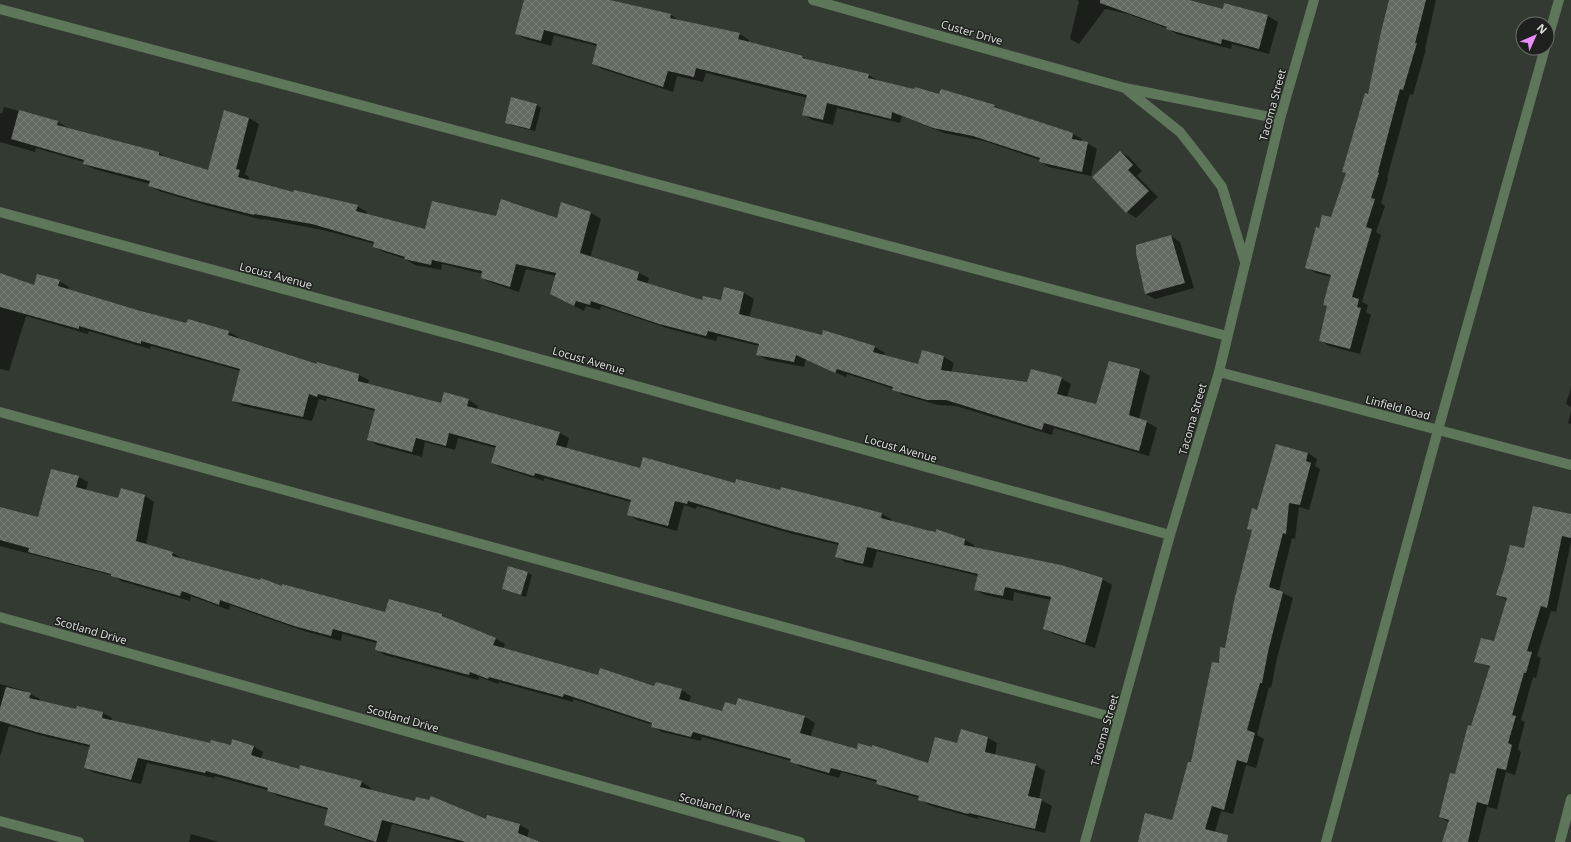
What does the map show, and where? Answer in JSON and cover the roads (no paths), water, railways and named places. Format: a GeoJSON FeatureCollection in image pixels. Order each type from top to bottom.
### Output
{"type":"FeatureCollection","features":[{"type":"Feature","properties":{"kind":"street","name":"Custer Drive"},"geometry":{"type":"LineString","coordinates":[[813,0],[1125,88],[1280,119]]}},
{"type":"Feature","properties":{"kind":"street","name":"Tacoma Street"},"geometry":{"type":"LineString","coordinates":[[1085,842],[1170,536],[1219,372],[1280,119],[1314,0]]}},
{"type":"Feature","properties":{"kind":"street"},"geometry":{"type":"LineString","coordinates":[[1554,16],[1559,0]]}},
{"type":"Feature","properties":{"kind":"street"},"geometry":{"type":"LineString","coordinates":[[0,9],[1227,336]]}},
{"type":"Feature","properties":{"kind":"street"},"geometry":{"type":"LineString","coordinates":[[1326,842],[1438,430],[1543,56]]}},
{"type":"Feature","properties":{"kind":"street","name":"Custer Drive"},"geometry":{"type":"LineString","coordinates":[[1125,88],[1180,132],[1222,187],[1245,262]]}},
{"type":"Feature","properties":{"kind":"street","name":"Locust Avenue"},"geometry":{"type":"LineString","coordinates":[[0,212],[483,343],[1170,536]]}},
{"type":"Feature","properties":{"kind":"street","name":"Linfield Road"},"geometry":{"type":"LineString","coordinates":[[1219,372],[1571,465]]}},
{"type":"Feature","properties":{"kind":"street"},"geometry":{"type":"LineString","coordinates":[[0,412],[1119,719]]}},
{"type":"Feature","properties":{"kind":"street","name":"Scotland Drive"},"geometry":{"type":"LineString","coordinates":[[0,617],[800,842]]}},
{"type":"Feature","properties":{"kind":"street"},"geometry":{"type":"LineString","coordinates":[[1560,842],[1571,799]]}},
{"type":"Feature","properties":{"kind":"street"},"geometry":{"type":"LineString","coordinates":[[0,820],[79,842]]}}]}
